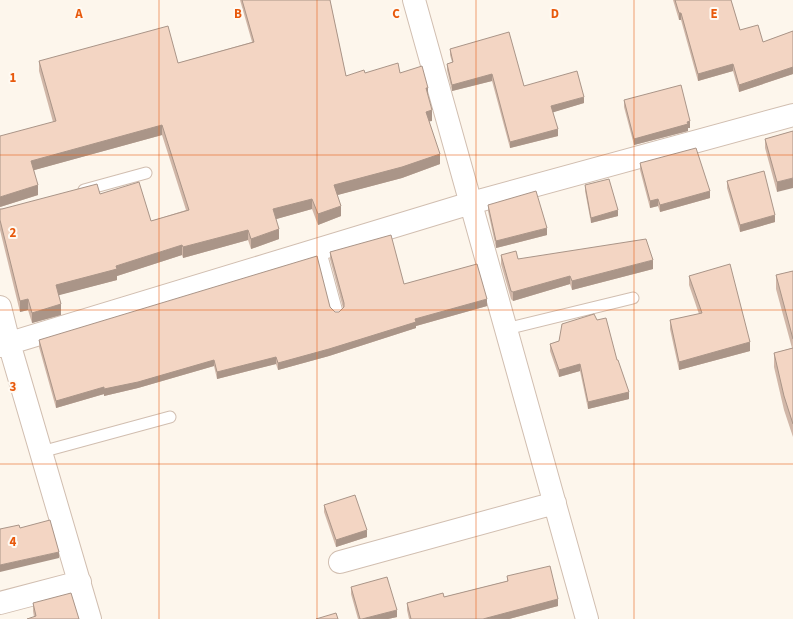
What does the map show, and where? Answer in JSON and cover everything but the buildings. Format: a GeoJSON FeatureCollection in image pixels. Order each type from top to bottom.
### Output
{"type":"FeatureCollection","features":[{"type":"Feature","properties":{"kind":"street"},"geometry":{"type":"LineString","coordinates":[[414,0],[587,619]]}},
{"type":"Feature","properties":{"kind":"street"},"geometry":{"type":"LineString","coordinates":[[4,344],[471,203],[793,115]]}},
{"type":"Feature","properties":{"kind":"street"},"geometry":{"type":"LineString","coordinates":[[0,307],[4,344],[41,452],[90,619]]}},
{"type":"Feature","properties":{"kind":"street"},"geometry":{"type":"LineString","coordinates":[[340,562],[555,504]]}},
{"type":"Feature","properties":{"kind":"street"},"geometry":{"type":"LineString","coordinates":[[0,604],[80,582]]}},
{"type":"Feature","properties":{"kind":"lane"},"geometry":{"type":"LineString","coordinates":[[77,192],[146,173]]}},
{"type":"Feature","properties":{"kind":"lane"},"geometry":{"type":"LineString","coordinates":[[320,249],[337,312]]}},
{"type":"Feature","properties":{"kind":"lane"},"geometry":{"type":"LineString","coordinates":[[506,329],[633,298]]}},
{"type":"Feature","properties":{"kind":"lane"},"geometry":{"type":"LineString","coordinates":[[41,452],[170,417]]}}]}
